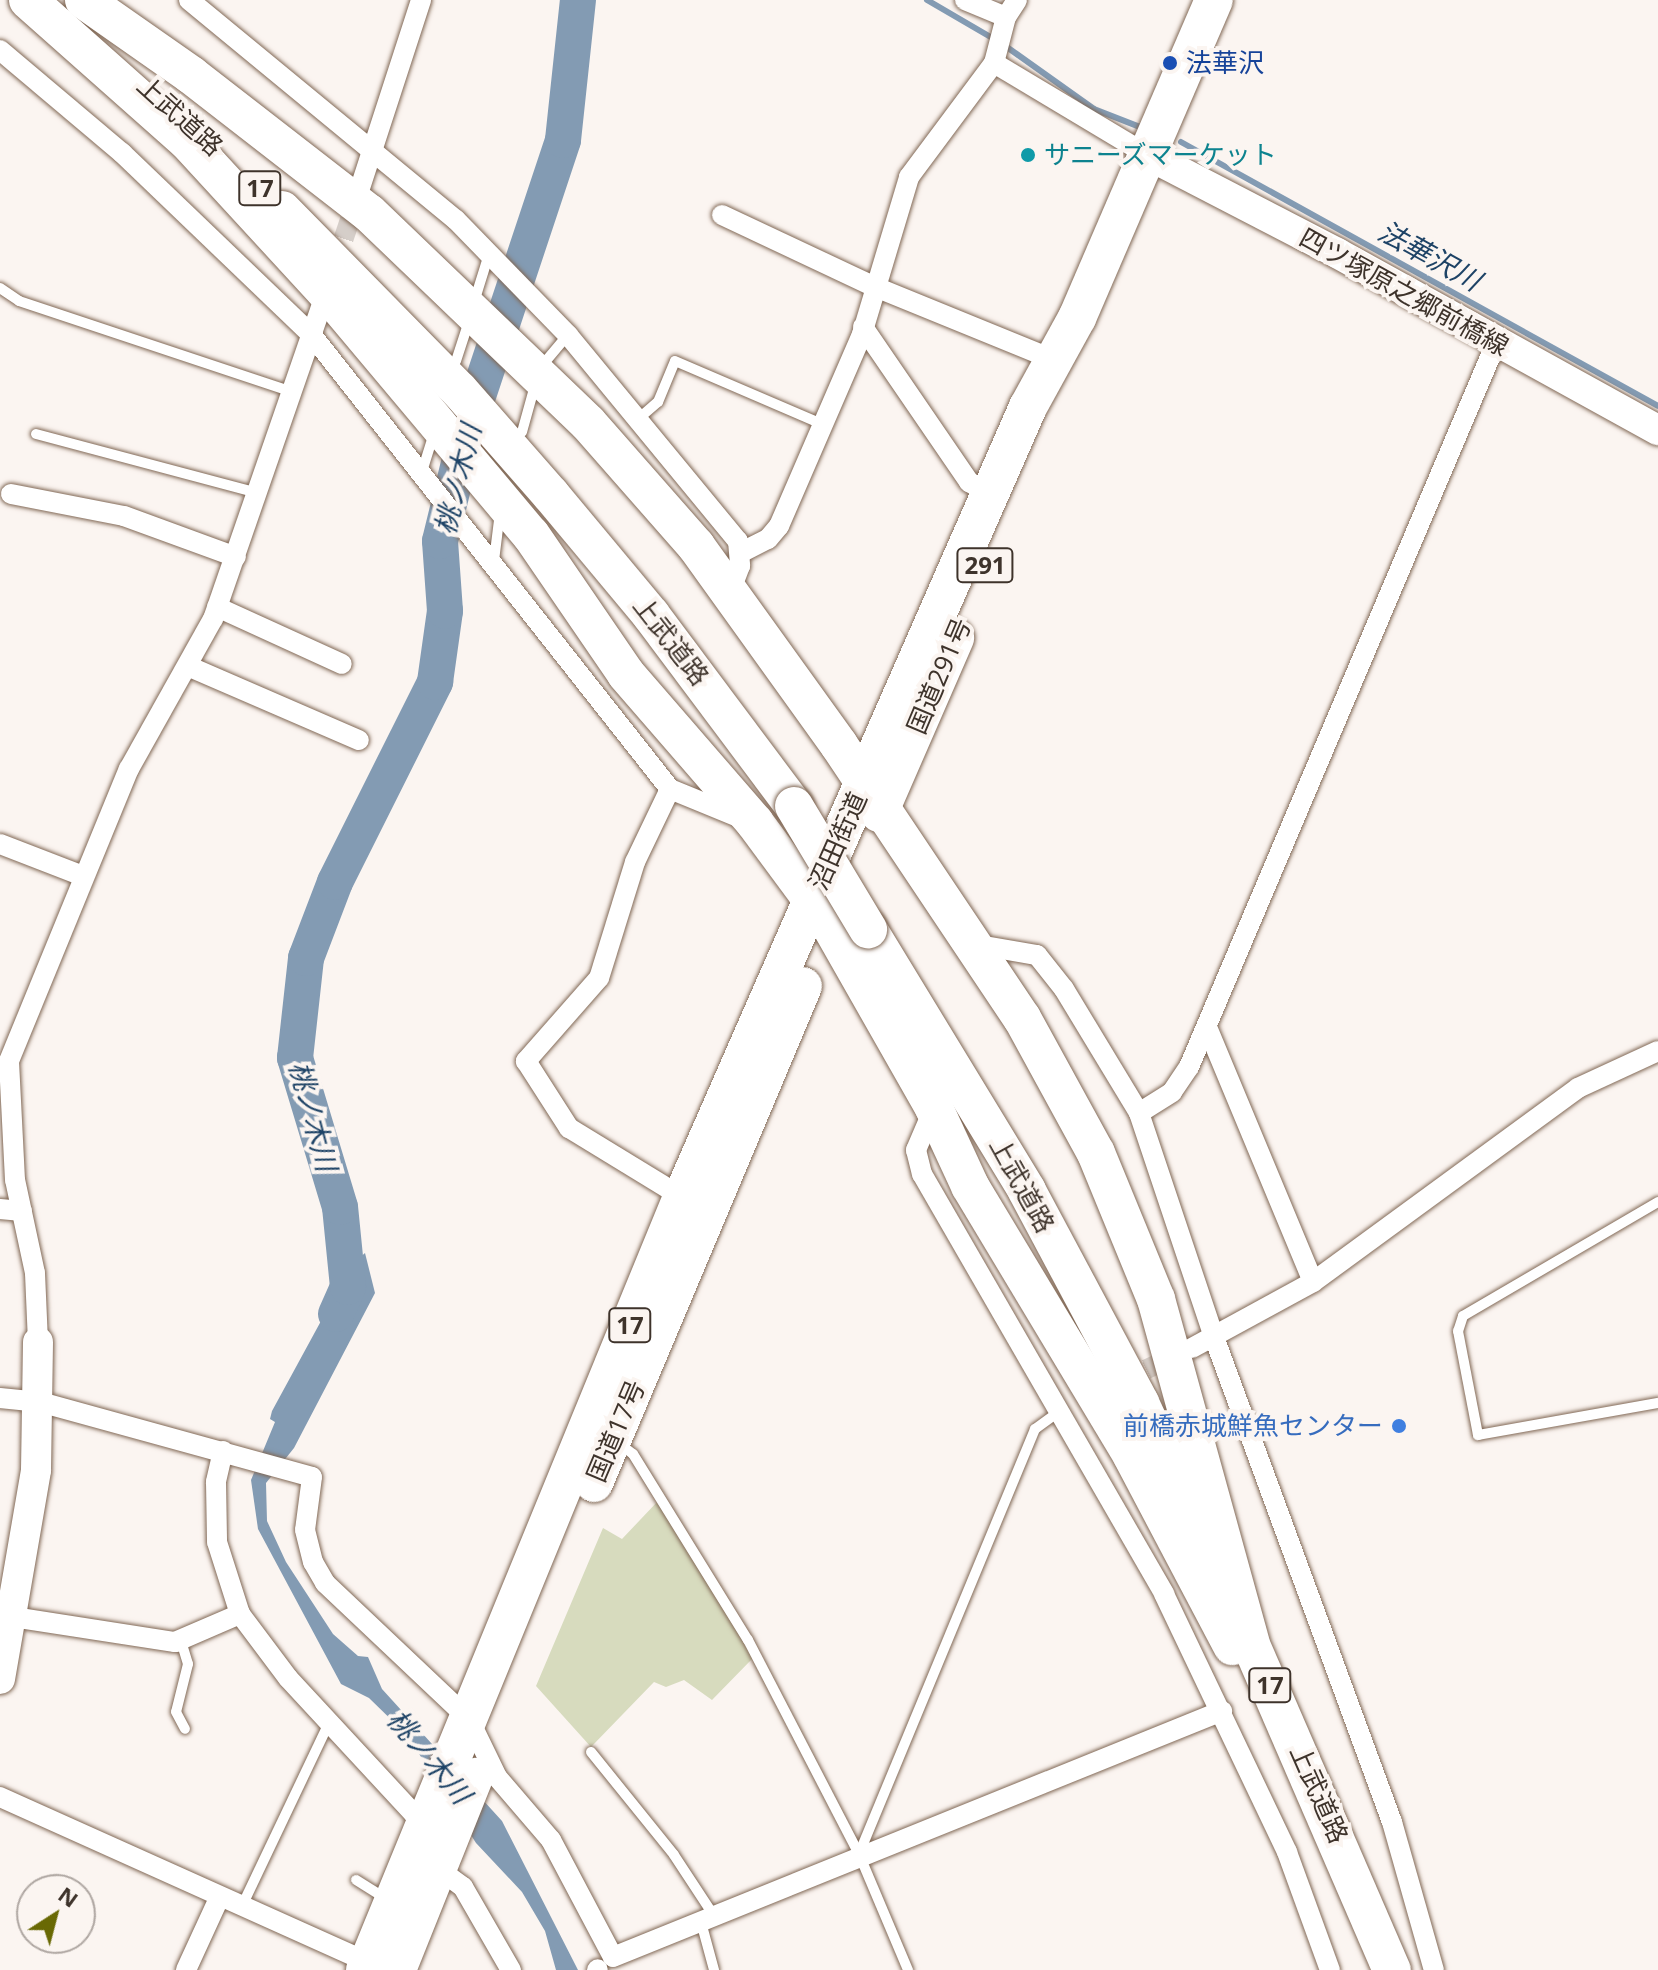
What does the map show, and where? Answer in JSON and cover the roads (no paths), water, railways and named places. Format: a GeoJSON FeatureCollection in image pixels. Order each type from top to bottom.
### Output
{"type":"FeatureCollection","features":[{"type":"Feature","properties":{"kind":"highway"},"geometry":{"type":"LineString","coordinates":[[28,0],[187,141],[336,303],[438,430],[501,494],[626,674],[755,823],[820,912],[934,1108],[970,1186],[1241,1643]]}},
{"type":"Feature","properties":{"kind":"highway","name":"上武道路"},"geometry":{"type":"LineString","coordinates":[[47,0],[252,181],[457,376],[514,438],[794,806],[1027,1191],[1140,1403],[1241,1643],[1366,1970]]}},
{"type":"Feature","properties":{"kind":"highway"},"geometry":{"type":"LineString","coordinates":[[84,0],[317,170],[536,371],[624,458],[729,594],[873,794],[1022,1018],[1096,1153],[1156,1299],[1241,1643]]}},
{"type":"Feature","properties":{"kind":"highway","name":"国道291号"},"geometry":{"type":"LineString","coordinates":[[873,794],[991,494],[1077,318],[1214,0]]}},
{"type":"Feature","properties":{"kind":"highway","name":"国道291号"},"geometry":{"type":"LineString","coordinates":[[873,794],[1060,380],[1077,318]]}},
{"type":"Feature","properties":{"kind":"highway","name":"国道17号"},"geometry":{"type":"LineString","coordinates":[[471,1751],[682,1197],[820,912],[873,794]]}},
{"type":"Feature","properties":{"kind":"highway","name":"国道17号"},"geometry":{"type":"LineString","coordinates":[[377,1967],[393,1903],[471,1751],[612,1440],[820,912]]}},
{"type":"Feature","properties":{"kind":"highway","name":"上武道路"},"geometry":{"type":"LineString","coordinates":[[1241,1643],[1392,1970]]}},
{"type":"Feature","properties":{"kind":"highway","name":"国道17号"},"geometry":{"type":"LineString","coordinates":[[377,1967],[437,1868],[438,1819]]}},
{"type":"Feature","properties":{"kind":"main road","name":"四ツ塚原之郷前橋線"},"geometry":{"type":"LineString","coordinates":[[1148,155],[1658,430]]}},
{"type":"Feature","properties":{"kind":"main road"},"geometry":{"type":"LineString","coordinates":[[0,1679],[31,1513],[40,1402],[38,1342]]}},
{"type":"Feature","properties":{"kind":"street"},"geometry":{"type":"LineString","coordinates":[[189,0],[375,149],[493,257],[568,335],[742,552]]}},
{"type":"Feature","properties":{"kind":"street"},"geometry":{"type":"LineString","coordinates":[[360,188],[421,0]]}},
{"type":"Feature","properties":{"kind":"street"},"geometry":{"type":"LineString","coordinates":[[729,594],[742,552],[768,539],[779,526],[863,327],[873,286],[909,177],[994,63],[1012,8],[965,0]]}},
{"type":"Feature","properties":{"kind":"street"},"geometry":{"type":"LineString","coordinates":[[0,50],[122,153],[311,334],[670,789],[755,823]]}},
{"type":"Feature","properties":{"kind":"street"},"geometry":{"type":"LineString","coordinates":[[994,63],[1148,155]]}},
{"type":"Feature","properties":{"kind":"street"},"geometry":{"type":"LineString","coordinates":[[722,215],[873,286],[1054,360]]}},
{"type":"Feature","properties":{"kind":"street"},"geometry":{"type":"LineString","coordinates":[[38,1342],[35,1273],[15,1180],[9,1061],[129,769],[190,667],[217,607],[324,298]]}},
{"type":"Feature","properties":{"kind":"street"},"geometry":{"type":"LineString","coordinates":[[863,327],[969,482],[991,494]]}},
{"type":"Feature","properties":{"kind":"street"},"geometry":{"type":"LineString","coordinates":[[1139,1113],[1172,1092],[1207,1027],[1496,343]]}},
{"type":"Feature","properties":{"kind":"street"},"geometry":{"type":"LineString","coordinates":[[11,494],[124,516],[236,557]]}},
{"type":"Feature","properties":{"kind":"street"},"geometry":{"type":"LineString","coordinates":[[217,607],[342,664]]}},
{"type":"Feature","properties":{"kind":"street"},"geometry":{"type":"LineString","coordinates":[[190,667],[359,740]]}},
{"type":"Feature","properties":{"kind":"street"},"geometry":{"type":"LineString","coordinates":[[670,789],[635,862],[599,978],[526,1061],[569,1128],[682,1197]]}},
{"type":"Feature","properties":{"kind":"street"},"geometry":{"type":"LineString","coordinates":[[0,844],[83,876]]}},
{"type":"Feature","properties":{"kind":"street"},"geometry":{"type":"LineString","coordinates":[[973,944],[1037,955],[1064,989],[1139,1113],[1214,1337],[1392,1822],[1434,1970]]}},
{"type":"Feature","properties":{"kind":"street"},"geometry":{"type":"LineString","coordinates":[[1207,1027],[1313,1282]]}},
{"type":"Feature","properties":{"kind":"street"},"geometry":{"type":"LineString","coordinates":[[1192,1348],[1313,1282],[1578,1088],[1658,1051]]}},
{"type":"Feature","properties":{"kind":"street"},"geometry":{"type":"LineString","coordinates":[[934,1108],[916,1150],[922,1174],[1164,1594],[1287,1852],[1330,1970]]}},
{"type":"Feature","properties":{"kind":"street"},"geometry":{"type":"LineString","coordinates":[[0,1209],[22,1211]]}},
{"type":"Feature","properties":{"kind":"street"},"geometry":{"type":"LineString","coordinates":[[0,1398],[40,1402],[250,1457],[312,1477],[305,1530],[325,1583],[551,1840],[607,1966],[859,1854],[1222,1711]]}},
{"type":"Feature","properties":{"kind":"street"},"geometry":{"type":"LineString","coordinates":[[1057,1413],[1079,1401]]}},
{"type":"Feature","properties":{"kind":"street"},"geometry":{"type":"LineString","coordinates":[[223,1451],[216,1482],[217,1542],[240,1614],[270,1658],[414,1814],[438,1819]]}},
{"type":"Feature","properties":{"kind":"street"},"geometry":{"type":"LineString","coordinates":[[13,1617],[181,1641],[240,1614]]}},
{"type":"Feature","properties":{"kind":"street"},"geometry":{"type":"LineString","coordinates":[[0,1797],[377,1967]]}},
{"type":"Feature","properties":{"kind":"street"},"geometry":{"type":"LineString","coordinates":[[437,1868],[463,1887],[511,1970]]}},
{"type":"Feature","properties":{"kind":"street"},"geometry":{"type":"LineString","coordinates":[[186,1970],[220,1896]]}},
{"type":"Feature","properties":{"kind":"lane"},"geometry":{"type":"LineString","coordinates":[[457,376],[493,257]]}},
{"type":"Feature","properties":{"kind":"lane"},"geometry":{"type":"LineString","coordinates":[[3,297],[293,392]]}},
{"type":"Feature","properties":{"kind":"lane"},"geometry":{"type":"LineString","coordinates":[[514,438],[536,371],[568,335]]}},
{"type":"Feature","properties":{"kind":"lane"},"geometry":{"type":"LineString","coordinates":[[637,420],[658,402],[675,361],[822,424]]}},
{"type":"Feature","properties":{"kind":"lane"},"geometry":{"type":"LineString","coordinates":[[426,482],[438,430]]}},
{"type":"Feature","properties":{"kind":"lane"},"geometry":{"type":"LineString","coordinates":[[36,434],[258,493]]}},
{"type":"Feature","properties":{"kind":"lane"},"geometry":{"type":"LineString","coordinates":[[487,554],[501,494]]}},
{"type":"Feature","properties":{"kind":"lane"},"geometry":{"type":"LineString","coordinates":[[1658,1202],[1463,1316],[1458,1331],[1478,1435],[1658,1403]]}},
{"type":"Feature","properties":{"kind":"lane"},"geometry":{"type":"LineString","coordinates":[[859,1854],[1035,1429],[1057,1413]]}},
{"type":"Feature","properties":{"kind":"lane"},"geometry":{"type":"LineString","coordinates":[[612,1440],[633,1454],[729,1606],[859,1854],[908,1970]]}},
{"type":"Feature","properties":{"kind":"lane"},"geometry":{"type":"LineString","coordinates":[[181,1641],[188,1664],[176,1712],[185,1729]]}},
{"type":"Feature","properties":{"kind":"lane"},"geometry":{"type":"LineString","coordinates":[[242,1906],[330,1721]]}},
{"type":"Feature","properties":{"kind":"lane"},"geometry":{"type":"LineString","coordinates":[[591,1752],[674,1855],[707,1919],[714,1970]]}},
{"type":"Feature","properties":{"kind":"lane"},"geometry":{"type":"LineString","coordinates":[[356,1880],[393,1903]]}},
{"type":"Feature","properties":{"kind":"water"},"geometry":{"type":"Polygon","coordinates":[[[365,1253],[375,1293],[294,1448],[266,1483],[267,1521],[286,1562],[333,1634],[358,1656],[368,1657],[382,1689],[502,1821],[578,1970],[556,1970],[545,1931],[522,1892],[476,1843],[407,1735],[369,1698],[341,1684],[258,1529],[251,1480],[275,1422],[270,1419],[272,1411],[321,1321],[332,1282],[365,1253]]]}},
{"type":"Feature","properties":{"kind":"waterway","name":"桃ノ木川"},"geometry":{"type":"LineString","coordinates":[[336,1314],[348,1287],[340,1207],[295,1058],[306,958],[335,882],[435,682],[445,611],[440,541],[468,426],[563,140],[578,0]]}},
{"type":"Feature","properties":{"kind":"waterway","name":"法華沢川"},"geometry":{"type":"LineString","coordinates":[[927,0],[994,39]]}},
{"type":"Feature","properties":{"kind":"waterway","name":"法華沢川"},"geometry":{"type":"LineString","coordinates":[[1004,45],[1094,109],[1140,127]]}},
{"type":"Feature","properties":{"kind":"waterway","name":"法華沢川"},"geometry":{"type":"LineString","coordinates":[[1181,142],[1658,406]]}},
{"type":"Feature","properties":{"kind":"tunnel"},"geometry":{"type":"LineString","coordinates":[[334,267],[357,199]]}},
{"type":"Feature","properties":{"kind":"tunnel"},"geometry":{"type":"LineString","coordinates":[[1119,1382],[1177,1355]]}},
{"type":"Feature","properties":{"kind":"place","name":"法華沢"},"geometry":{"type":"Point","coordinates":[1170,63]}},
{"type":"Feature","properties":{"kind":"place","name":"サニーズマーケット"},"geometry":{"type":"Point","coordinates":[1028,155]}},
{"type":"Feature","properties":{"kind":"place","name":"前橋赤城鮮魚センター"},"geometry":{"type":"Point","coordinates":[1399,1426]}}]}
